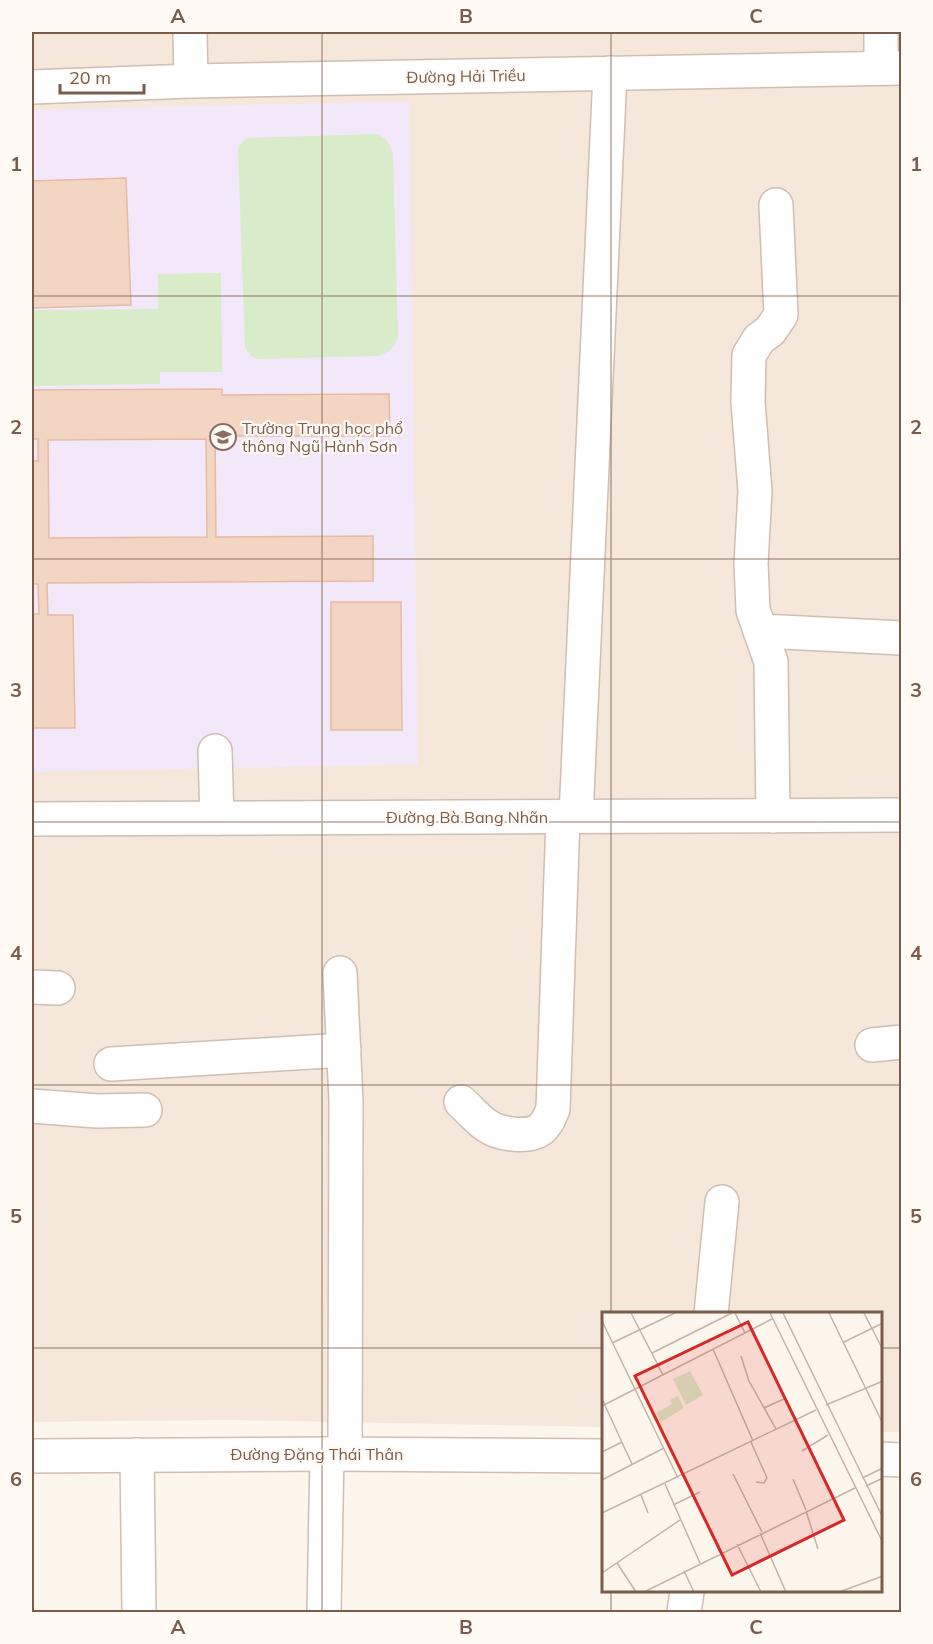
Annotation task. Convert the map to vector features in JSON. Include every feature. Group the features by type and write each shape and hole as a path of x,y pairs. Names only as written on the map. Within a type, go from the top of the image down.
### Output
{"street":[{"path":"190,32 191,81"},
{"path":"880,32 891,68"},
{"name":"Đường Hải Triều","path":"32,87 191,81 891,68"},
{"path":"461,1102 487,1126 503,1132 529,1134 539,1130 548,1122 553,1108 610,73"},
{"path":"773,816 771,662 753,610 752,599 751,564 755,491 748,402 749,355 759,339 770,331 782,315 776,205"},
{"path":"760,631 902,638"},
{"path":"215,751 217,818"},
{"name":"Đường Bà Bang Nhãn","path":"32,819 902,815"},
{"path":"324,1612 336,1454 346,1101 340,973"},
{"path":"111,1064 344,1050"},
{"path":"32,1106 97,1111 145,1110"},
{"path":"711,1312 722,1202"},
{"name":"Đường Đặng Thái Thân","path":"32,1456 336,1454 602,1456"},
{"path":"137,1455 139,1612"},
{"path":"882,1459 902,1460"},
{"path":"684,1612 687,1593"}],"shaded area":[{"path":"32,32 901,32 901,1432 882,1432 882,1312 602,1312 602,1427 227,1420 32,1422"},
{"name":"Trường Trung học phổ thông Ngũ Hành Sơn","path":"409,101 418,764 32,772 32,110"}],"green space":[{"path":"376,134 387,141 393,153 398,337 388,352 377,356 258,359 251,356 245,347 238,149 248,138"},
{"path":"221,273 222,372 160,372 160,384 32,386 32,310 158,309 158,274"}],"building":[{"path":"126,178 131,305 32,308 32,181"},
{"path":"222,389 222,395 389,394 390,436 215,436 216,537 373,536 373,581 47,583 48,615 73,615 75,728 32,728 32,614 39,614 38,584 32,584 32,461 38,461 38,439 32,439 32,390","holes":["206,439 207,537 49,538 48,440"]},
{"path":"331,602 401,602 402,730 331,730"}],"place":[{"name":"Trường Trung học phổ thông Ngũ Hành Sơn","path":"223,437"}]}
